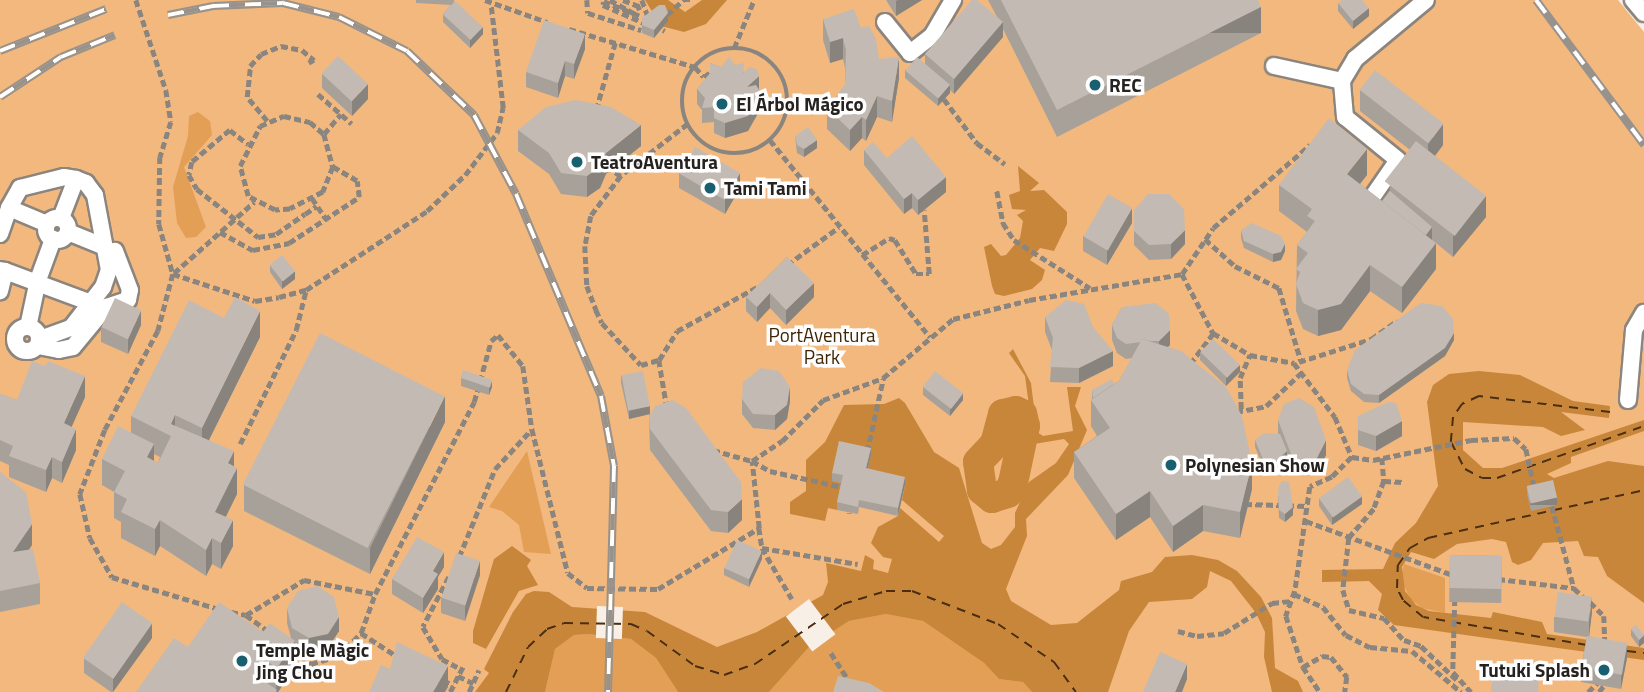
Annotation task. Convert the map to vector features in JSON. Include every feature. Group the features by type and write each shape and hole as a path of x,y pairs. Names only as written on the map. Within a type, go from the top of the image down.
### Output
{"lane":[{"path":"885,22 909,53 932,36 953,0"},
{"path":"1371,199 1398,160 1345,117 1340,106 1342,81 1355,59 1426,0"},
{"path":"1633,0 1644,13"},
{"path":"1274,66 1342,81"},
{"path":"1326,127 1340,106"},
{"path":"0,234 9,208 20,188 64,177 81,181 102,198 131,297 106,307 73,347 59,350 35,337"},
{"path":"35,337 38,280 57,228 81,181"},
{"path":"8,337 35,337 71,328 91,303 109,270 95,195 81,181"},
{"path":"9,208 105,247"},
{"path":"0,292 2,270 38,280 91,303"},
{"path":"1628,400 1634,330 1644,313"}],"path":[{"path":"136,0 166,90 171,122 160,157 159,224 173,274 158,331 104,430 80,494 90,538 113,577 246,615 278,640"},
{"path":"485,0 491,6 553,24"},
{"path":"587,0 588,13 641,30"},
{"path":"612,0 639,11 641,7 623,0"},
{"path":"612,0 640,13 604,2 627,15 647,21 642,0"},
{"path":"630,0 640,4 637,0"},
{"path":"666,14 682,0 692,0"},
{"path":"734,48 754,0"},
{"path":"173,274 255,301 306,290 427,211 491,146 503,108 491,6"},
{"path":"566,27 695,67 704,77 720,67"},
{"path":"595,115 615,43"},
{"path":"267,121 247,97 250,66 261,54 281,46 302,50 314,60 309,63"},
{"path":"734,48 763,56 783,78 788,107 784,122 770,140 752,152 722,152 702,142 688,124 683,95 695,67 719,51 734,48"},
{"path":"318,94 352,124"},
{"path":"944,99 977,143 1005,164"},
{"path":"324,134 341,114"},
{"path":"302,118 324,134 333,167 323,192 282,210 254,202 240,174 248,144 267,121 302,118"},
{"path":"659,360 641,365 602,323 587,286 585,246 591,216 621,176 688,124"},
{"path":"248,144 230,130 192,162 189,175 197,189 258,237 276,234 317,206"},
{"path":"770,140 930,337"},
{"path":"752,461 782,442 823,400 883,378 953,319 1091,289 1182,274 1205,239 1310,145"},
{"path":"601,162 621,176"},
{"path":"220,232 239,245 268,250 289,243 327,219 360,193 355,180 333,167"},
{"path":"997,191 1003,223 1014,240 1091,289"},
{"path":"312,198 327,219"},
{"path":"173,274 254,202"},
{"path":"862,255 889,238 895,240 916,274 929,274 924,210"},
{"path":"775,274 839,227"},
{"path":"1205,239 1235,266 1279,288 1301,361"},
{"path":"1182,274 1213,333 1250,355 1294,363 1371,339 1401,317"},
{"path":"675,417 668,413 659,360 677,331 764,282"},
{"path":"240,444 296,330 306,290"},
{"path":"1187,368 1213,333"},
{"path":"289,648 311,664 338,656 360,633 375,594 474,402 491,341 498,335 523,366 532,429 568,573 587,588 658,589 759,528"},
{"path":"1241,409 1240,378 1250,355"},
{"path":"1294,363 1335,417 1352,457"},
{"path":"1231,416 1241,409 1266,406 1301,373"},
{"path":"866,454 883,378"},
{"path":"450,692 463,667 442,659 423,627 461,554 491,476 532,429"},
{"path":"1320,692 1303,667 1286,616 1295,593 1310,487 1332,477 1352,457 1382,458 1410,450 1471,440 1514,438 1526,449 1536,492"},
{"path":"710,450 752,461 770,471 842,487"},
{"path":"1382,458 1384,481 1374,509 1349,538 1343,590 1349,610 1384,618 1404,640 1421,646 1471,692"},
{"path":"752,461 762,548 792,599"},
{"path":"1384,481 1403,482"},
{"path":"1242,512 1244,495"},
{"path":"1244,504 1307,506"},
{"path":"1552,506 1574,588 1604,616 1602,640 1613,642 1611,648"},
{"path":"1306,521 1415,562 1467,577"},
{"path":"762,548 858,564"},
{"path":"1456,576 1453,672 1457,680"},
{"path":"1488,579 1574,588"},
{"path":"246,615 304,580 375,594"},
{"path":"1295,593 1323,607 1346,635 1386,651 1412,651 1461,692"},
{"path":"1178,631 1197,636 1224,633 1243,617 1272,603 1290,601"},
{"path":"360,633 411,664"},
{"path":"831,653 851,692"},
{"path":"1303,667 1322,656 1331,657 1347,677 1345,692"},
{"path":"468,692 479,670"},
{"path":"432,674 453,685"},
{"path":"458,676 473,683"},
{"path":"1588,692 1605,676 1599,692"},
{"path":"846,679 855,683"}],"green space":[{"name":"PortAventura Park","path":"0,0 1618,0 1644,32 1644,692 0,692"}],"shaded area":[{"path":"645,0 668,0 685,12 702,0 727,0 706,24 684,32 661,26"},
{"path":"198,112 210,121 212,135 184,167 206,227 196,237 186,238 177,223 173,187 188,136 189,116"},
{"path":"1018,166 1039,183 1030,191 1044,190 1067,212 1067,224 1054,251 1040,248 1030,260 1045,270 1042,280 1032,289 1004,296 995,294 984,247 991,244 1001,256 1006,255 1020,238 1023,221 1017,215 1026,210 1012,209 1009,195 1020,191"},
{"path":"1013,349 1031,383 1037,432 1043,436 1073,431 1067,387 1081,387 1075,406 1087,430 1068,475 1026,519 1027,536 1006,589 1011,601 1051,625 1077,623 1119,590 1121,581 1152,572 1165,557 1192,555 1218,560 1237,571 1261,597 1272,618 1275,668 1298,681 1303,692 1272,692 1264,657 1265,632 1256,613 1231,581 1210,571 1207,587 1192,599 1149,602 1129,631 1108,692 1032,692 1023,682 999,679 984,663 923,621 886,614 849,621 809,647 769,692 678,692 656,658 631,639 588,634 574,635 555,649 545,692 475,692 489,673 484,669 513,612 526,594 534,591 549,592 572,607 645,612 717,647 757,632 823,595 828,582 826,563 861,571 865,555 874,560 873,569 888,573 892,559 883,557 871,543 878,527 898,516 900,508 939,542 944,536 902,500 905,485 833,481 843,483 837,510 828,508 825,521 790,514 790,502 806,491 806,460 825,442 844,405 884,404 899,398 905,403 934,452 959,468 982,543 991,549 1001,545 1015,527 1015,513 1029,482 1056,463 1069,444 1064,439 1034,444 1025,376 1009,353"},
{"path":"1479,371 1520,375 1573,401 1610,406 1609,418 1561,412 1585,430 1561,436 1543,427 1463,422 1463,450 1483,468 1502,468 1644,420 1644,431 1571,457 1571,463 1547,474 1554,478 1608,461 1644,466 1644,603 1607,576 1598,557 1584,556 1578,541 1543,543 1531,560 1518,565 1512,562 1506,542 1492,539 1457,544 1434,559 1411,552 1402,567 1405,591 1416,605 1429,611 1491,618 1493,612 1542,622 1547,634 1644,648 1644,660 1394,625 1378,610 1382,594 1369,581 1322,582 1322,570 1383,569 1395,543 1416,523 1438,486 1427,402 1433,385 1449,374"},
{"path":"527,451 551,554 524,552 519,525 502,511 489,507"},
{"path":"512,546 531,560 527,566 538,585 519,591 486,649 473,643 473,631 494,559"},
{"path":"1404,564 1445,578 1445,613 1422,608 1410,599 1401,579"},
{"path":"886,614 923,621 984,663 999,679 1023,682 1032,692 769,692 809,647 849,621"},
{"path":"574,635 631,639 656,658 678,692 545,692 555,649"}],"pier":[{"path":"809,599 835,634 812,652 786,616"},
{"path":"597,606 623,607 622,639 596,638"}],"building":[{"path":"972,0 977,0 1003,22 954,79 925,54"},
{"name":"REC","path":"1001,0 1258,0 1261,7 1057,110"},
{"path":"1342,0 1362,0 1369,8 1353,21 1338,3"},
{"path":"455,1 483,27 471,40 443,14"},
{"path":"659,5 665,5 668,13 654,30 642,25 642,18"},
{"path":"854,9 861,28 869,26 876,39 879,59 899,57 892,101 877,96 866,120 862,117 850,130 827,108 845,85 846,50 843,38 830,42 823,19"},
{"path":"544,20 585,34 574,64 565,61 558,83 526,72"},
{"path":"338,56 368,84 352,102 322,74"},
{"name":"El Árbol Mágico","path":"729,57 735,65 744,63 743,73 750,67 757,69 759,76 747,87 756,85 761,93 748,116 725,123 714,118 714,107 702,108 705,98 697,89 710,73 710,63 721,67"},
{"path":"917,57 950,85 938,98 905,71"},
{"path":"1375,70 1444,124 1428,143 1360,90"},
{"path":"576,100 611,107 641,125 606,153 600,167 587,176 561,173 549,153 518,130 546,107"},
{"path":"1329,118 1367,149 1347,174 1436,243 1402,287 1370,265 1341,304 1318,310 1303,303 1296,284 1300,272 1296,269 1308,253 1297,245 1315,221 1307,216 1312,209 1279,185"},
{"path":"808,127 817,140 804,149 797,145 795,136"},
{"path":"912,136 946,177 918,200 912,193 904,199 864,150 873,142 887,158"},
{"path":"1416,141 1486,196 1455,236 1385,181"},
{"path":"695,147 740,173 725,200 680,174"},
{"path":"1390,191 1432,227 1426,235 1382,201"},
{"path":"1108,194 1132,208 1108,250 1084,236"},
{"path":"1148,194 1169,194 1184,209 1185,230 1171,244 1149,245 1134,231 1134,210"},
{"path":"1252,223 1281,236 1285,244 1281,252 1273,254 1244,241 1241,230"},
{"path":"282,255 295,271 283,281 270,265"},
{"path":"787,257 814,283 786,310 770,293 757,307 746,297"},
{"path":"235,297 260,311 202,428 175,415 171,424 234,451 228,463 237,468 215,512 233,520 221,543 212,538 206,550 160,520 155,529 121,512 127,499 114,492 125,471 102,459 118,426 154,444 147,457 158,463 171,436 131,416 189,300 224,318"},
{"path":"115,298 141,310 128,339 101,327"},
{"path":"1066,300 1084,304 1093,327 1113,351 1079,368 1050,367 1053,338 1045,317"},
{"path":"1156,303 1169,314 1170,330 1159,341 1142,339 1141,342 1126,344 1117,338 1112,325 1122,307"},
{"path":"1421,303 1442,306 1453,319 1454,333 1445,348 1379,395 1364,394 1351,384 1347,370 1355,350"},
{"path":"320,333 445,397 368,548 243,484"},
{"name":"Polynesian Show","path":"1142,339 1181,351 1226,387 1242,416 1252,463 1240,512 1203,505 1173,526 1150,491 1116,514 1074,452 1110,428 1091,400 1119,381"},
{"path":"1213,339 1240,365 1227,378 1200,352"},
{"path":"32,361 45,366 48,361 85,376 64,423 76,429 62,462 52,457 46,470 9,456 13,446 0,440 0,394 17,400"},
{"path":"761,368 779,371 790,387 787,405 775,415 753,414 742,399 743,382"},
{"path":"463,370 492,380 490,388 460,378"},
{"path":"643,371 650,406 628,411 621,375"},
{"path":"935,371 963,393 951,409 923,387"},
{"path":"1112,379 1114,384 1093,398 1092,390"},
{"path":"1299,398 1314,407 1326,440 1316,460 1300,461 1291,454 1278,420 1284,404"},
{"path":"672,400 686,408 741,482 742,499 728,512 711,510 650,429 649,417 655,406"},
{"path":"1388,402 1396,403 1402,421 1376,436 1358,430 1358,416"},
{"path":"1264,433 1280,434 1287,451 1273,464 1265,464 1255,440"},
{"path":"839,441 871,448 866,468 905,477 898,508 859,500 858,507 837,502 843,475 832,473"},
{"path":"0,472 26,492 32,524 13,552 33,549 40,583 0,591"},
{"path":"1348,477 1362,496 1333,518 1319,498"},
{"path":"1553,480 1557,498 1531,504 1527,486"},
{"path":"1282,481 1289,482 1293,507 1285,514 1279,510 1278,488"},
{"path":"417,537 444,552 433,571 438,574 423,598 392,579"},
{"path":"737,540 762,551 749,579 724,568"},
{"path":"456,553 480,561 465,605 441,598"},
{"path":"1450,555 1502,556 1501,589 1449,588"},
{"path":"317,586 334,597 339,617 328,634 309,638 292,628 287,608 298,591"},
{"path":"1558,592 1592,597 1588,621 1555,617"},
{"path":"122,602 152,623 113,679 83,658"},
{"path":"219,602 263,632 270,623 295,641 277,668 265,660 255,675 277,690 276,692 136,692 174,638 188,647"},
{"path":"1636,625 1644,635 1639,640 1631,629"},
{"path":"1587,636 1627,643 1622,675 1581,668"},
{"path":"397,642 448,666 433,692 369,692 381,665 390,669"},
{"path":"1160,652 1187,664 1175,692 1143,692"},
{"path":"1492,667 1539,669 1538,692 1491,692"},
{"path":"838,676 869,683 884,692 833,692"}],"waterway":[{"path":"1016,411 1022,414 1025,426 1013,483 1008,493 992,498 982,490 978,462 995,444 1003,414 1016,411"}],"ferry route":[{"path":"1610,412 1479,396 1462,404 1453,417 1451,442 1465,469 1482,478 1497,478 1644,426"},
{"path":"1587,645 1423,617 1403,600 1397,588 1398,565 1410,548 1428,538 1644,490"},
{"path":"506,692 528,647 547,629 564,623 631,624 647,631 695,666 724,675 755,664 843,604 886,591 912,591 998,624 1054,662 1076,692"},
{"path":"1627,651 1644,653"}],"railway":[{"path":"1536,0 1644,145"},
{"path":"168,15 213,6 283,3 339,17 407,51 474,115 516,194 601,396 614,466 608,692"},
{"path":"0,51 106,9"},
{"path":"0,97 61,57 115,35"}],"place":[{"name":"REC","path":"1095,85"},
{"name":"El Árbol Mágico","path":"722,104"},
{"name":"TeatroAventura","path":"577,162"},
{"name":"Tami Tami","path":"710,188"},
{"name":"Polynesian Show","path":"1171,465"},
{"name":"Temple Màgic Jing Chou","path":"242,661"},
{"name":"Tutuki Splash","path":"1604,670"}]}
